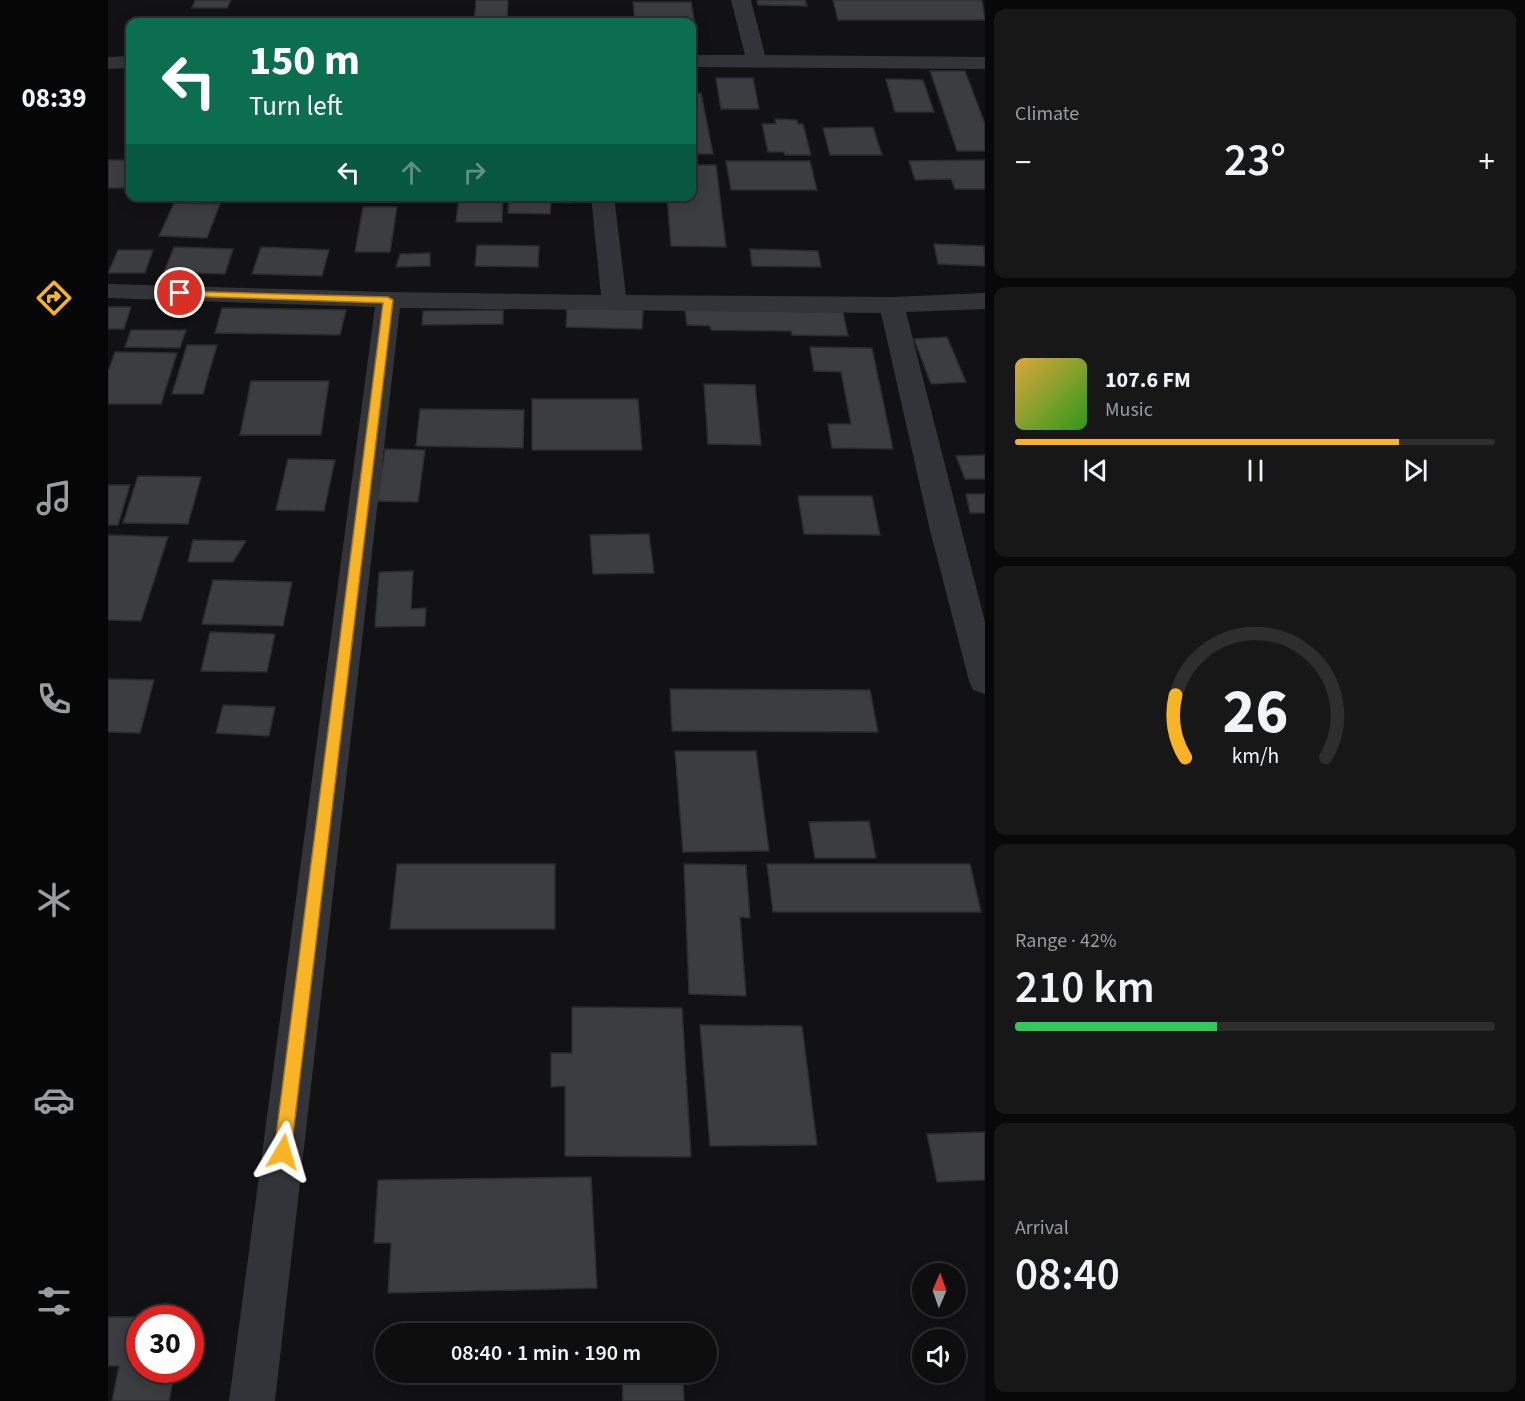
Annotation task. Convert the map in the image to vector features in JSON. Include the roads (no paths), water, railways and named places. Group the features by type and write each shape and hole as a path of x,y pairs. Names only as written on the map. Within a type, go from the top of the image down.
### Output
{"street":[{"path":"741,0 756,60"},
{"path":"696,61 985,63"},
{"path":"108,63 126,62"},
{"path":"603,201 614,301"},
{"path":"108,291 388,300 892,305 985,301"},
{"path":"252,1401 388,300"},
{"path":"892,305 945,530 985,681"}]}
